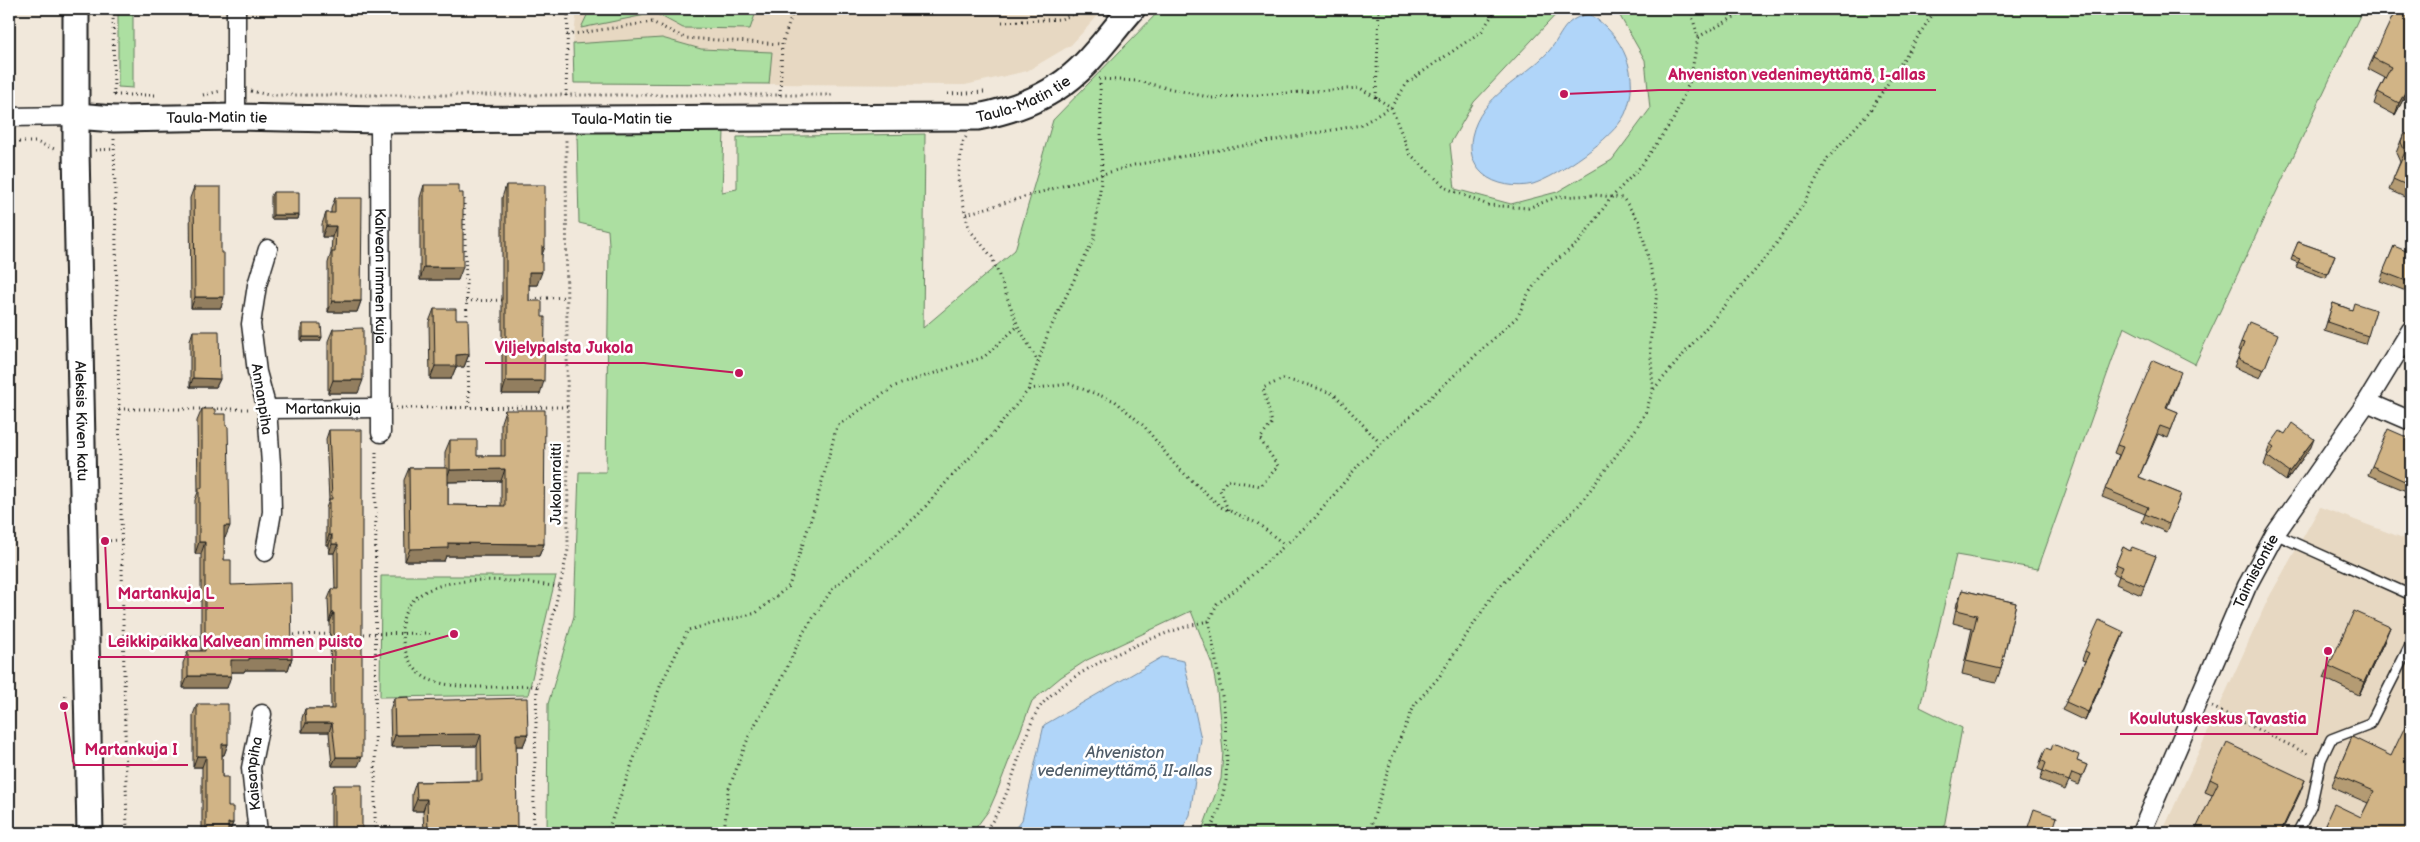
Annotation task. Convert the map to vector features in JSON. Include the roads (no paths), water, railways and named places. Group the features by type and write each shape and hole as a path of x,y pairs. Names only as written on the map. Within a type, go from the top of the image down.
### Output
{"street":[{"name":"Aleksis Kiven katu","path":"76,9 76,116 90,833"},
{"path":"236,9 236,117"},
{"name":"Taula-Matin tie","path":"76,116 114,107 236,117 380,120 978,117 1006,112 1089,75 1131,10"},
{"path":"9,117 76,116"},
{"name":"Kalvean immen kuja","path":"380,120 381,434"},
{"name":"Annanpiha","path":"265,552 272,512 267,409 258,372 251,324 257,285 268,249"},
{"name":"Taimistontie","path":"2141,833 2209,702 2247,586 2275,534 2367,402 2411,330"},
{"path":"2367,402 2411,421"},
{"name":"Martankuja","path":"267,409 381,408"},
{"name":"Kaisanpiha","path":"258,833 251,768 262,714"}],"lane":[{"path":"2275,534 2411,595"},
{"path":"2297,833 2311,807 2321,760 2331,739 2370,724 2411,643"}],"water":[{"path":"1589,14 1601,22 1620,44 1630,71 1630,100 1619,124 1598,145 1570,165 1544,180 1527,185 1513,185 1500,183 1488,178 1476,166 1472,157 1471,147 1472,136 1484,110 1504,89 1549,51 1569,23 1580,16"},
{"name":"Ahveniston vedenimeyttämö, II-allas","path":"1162,657 1184,661 1201,739 1190,815 1180,833 1011,833 1022,820 1044,725"}],"place":[{"name":"Ahveniston vedenimeyttämö, I-allas","path":"1564,94"},
{"name":"Viljelypalsta Jukola","path":"739,373"},
{"name":"Martankuja L","path":"105,541"},
{"name":"Leikkipaikka Kalvean immen puisto","path":"454,634"},
{"name":"Koulutuskeskus Tavastia","path":"2328,651"},
{"name":"Martankuja I","path":"64,706"}]}
